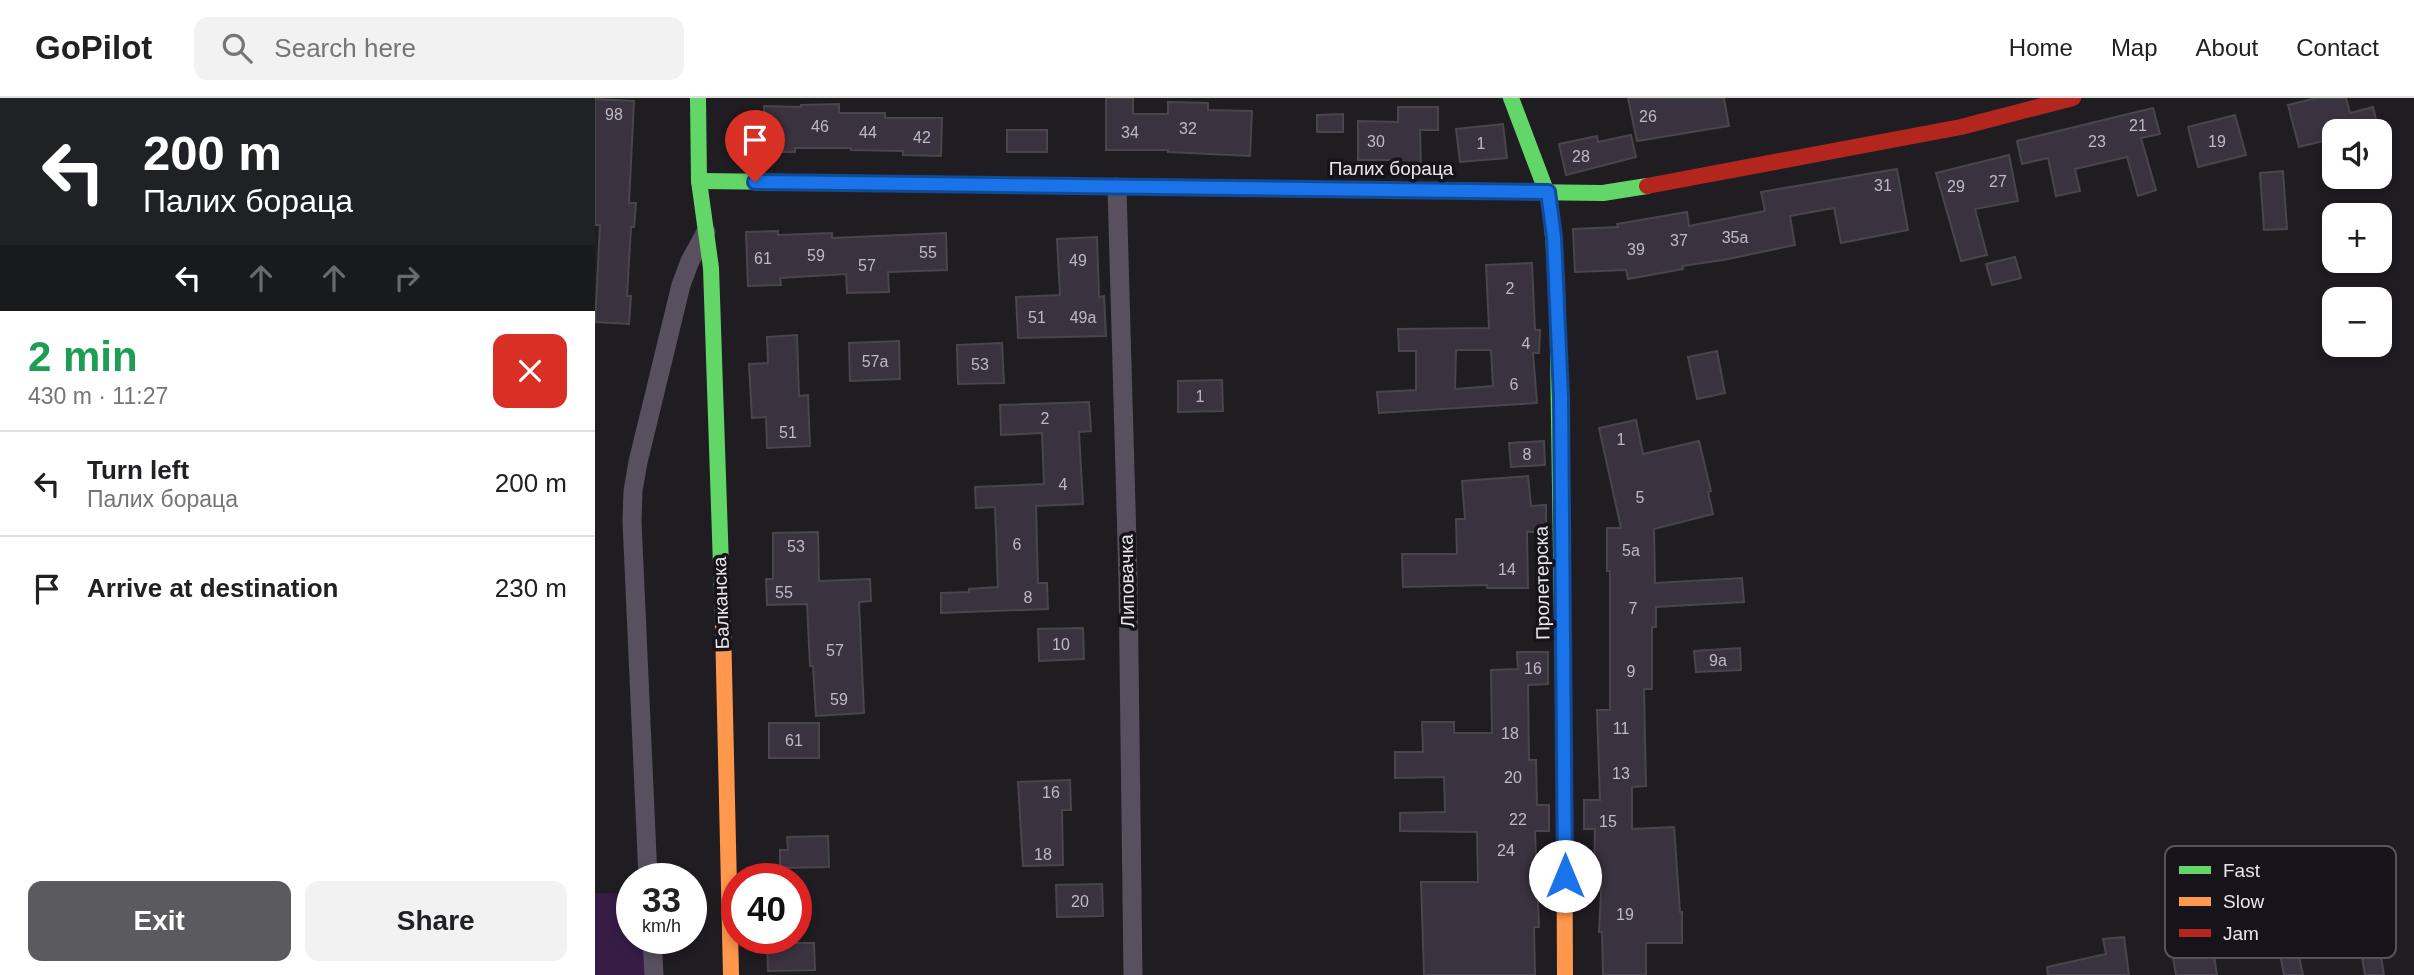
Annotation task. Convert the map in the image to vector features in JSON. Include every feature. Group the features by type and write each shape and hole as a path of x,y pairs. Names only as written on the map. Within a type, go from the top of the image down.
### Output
{"street":[{"name":"Балканска","path":"698,98 699,181 711,268 727,732 731,975"},
{"name":"Пролетерска","path":"1511,98 1548,192 1554,237 1561,397 1565,975"},
{"name":"Палих бораца","path":"699,181 1603,193 1632,190 1961,127 2073,98"},
{"name":"Липовачка","path":"1117,187 1128,579 1133,975"},
{"path":"647,863 636,663 633,491 681,285 706,232"},
{"path":"653,954 654,975"}],"shaded area":[{"path":"595,893 616,894 616,954 647,954 648,975 595,975"}],"building":[{"path":"1106,98 1133,98 1133,114 1168,114 1168,102 1208,103 1208,110 1252,111 1250,156 1168,150 1106,150"},
{"path":"1628,98 1724,98 1729,126 1637,141"},
{"path":"2316,98 2346,98 2350,113 2373,107 2376,119 2322,119 2322,141 2299,147 2288,105"},
{"path":"595,99 634,101 629,203 636,203 634,227 631,227 627,296 631,296 629,324 595,322 600,225 595,225"},
{"path":"839,104 839,113 885,113 885,118 942,118 941,156 903,155 903,151 851,148 795,148 795,152 763,152 764,106"},
{"path":"1398,107 1438,107 1438,130 1420,130 1421,170 1399,170 1399,160 1358,160 1358,121 1398,122"},
{"path":"2153,108 2160,134 2141,138 2156,190 2138,196 2127,157 2075,169 2080,191 2056,196 2048,158 2022,164 2017,141"},
{"path":"1343,114 1343,132 1317,132 1317,115"},
{"path":"2235,115 2246,155 2198,167 2188,127"},
{"path":"1503,124 1507,158 1460,162 1456,129"},
{"path":"1007,130 1047,130 1047,152 1007,152"},
{"path":"1631,135 1636,157 1566,175 1559,144 1597,136 1598,142"},
{"path":"2009,155 2018,201 1975,209 1987,255 1961,261 1936,173"},
{"path":"1897,169 1908,230 1841,243 1834,208 1790,216 1795,245 1628,279 1626,270 1575,272 1573,229 1618,227 1617,224 1687,212 1689,226 1765,211 1761,192"},
{"path":"2283,171 2287,229 2264,230 2260,173"},
{"path":"778,231 778,235 832,233 832,238 946,233 947,270 888,272 889,292 847,293 846,274 780,278 781,285 748,286 746,232"},
{"path":"1097,237 1099,297 1104,296 1106,336 1018,338 1016,297 1060,295 1057,239"},
{"path":"2015,257 2021,278 1992,285 1986,264"},
{"path":"1532,263 1535,330 1540,330 1539,353 1533,353 1537,403 1379,413 1377,392 1416,390 1416,351 1399,351 1398,329 1489,328 1486,265","holes":["1456,350 1491,350 1493,386 1455,389"]},
{"path":"797,335 799,396 808,395 810,446 767,448 766,417 752,418 749,364 768,363 767,337"},
{"path":"899,341 900,379 850,381 849,343"},
{"path":"1002,343 1004,383 958,384 957,345"},
{"path":"1717,351 1725,393 1697,399 1688,357"},
{"path":"1222,380 1223,411 1178,412 1178,381"},
{"path":"1089,402 1091,431 1079,432 1083,504 1036,506 1038,583 1047,583 1048,609 941,613 941,593 998,587 995,507 976,508 975,487 1044,484 1042,433 1001,435 1000,405"},
{"path":"1636,420 1643,454 1699,441 1711,491 1708,492 1713,514 1654,529 1655,583 1742,578 1744,602 1656,607 1656,627 1652,627 1652,689 1644,689 1646,786 1632,787 1632,829 1674,827 1682,912 1682,943 1646,943 1646,975 1603,975 1602,932 1599,932 1602,873 1594,873 1595,829 1584,829 1584,800 1600,800 1597,710 1610,710 1610,571 1607,571 1607,528 1621,528 1599,428"},
{"path":"1544,441 1545,465 1511,467 1509,443"},
{"path":"1528,476 1531,506 1546,505 1546,532 1527,532 1528,588 1487,588 1487,585 1403,587 1402,554 1457,554 1456,519 1465,519 1462,481"},
{"path":"818,532 819,581 870,579 871,601 859,602 864,713 816,716 807,604 767,605 766,579 773,579 773,533"},
{"path":"1083,628 1084,659 1039,661 1038,629"},
{"path":"1740,648 1741,670 1696,672 1694,651"},
{"path":"1517,652 1548,652 1548,684 1528,685 1529,760 1536,760 1537,805 1549,805 1549,831 1535,831 1539,927 1534,927 1535,975 1424,975 1421,882 1478,882 1477,832 1400,831 1400,813 1445,812 1444,777 1395,778 1395,752 1423,752 1422,722 1454,722 1454,733 1492,733 1491,670 1518,669"},
{"path":"769,723 819,723 819,758 769,758"},
{"path":"1070,780 1071,810 1062,810 1063,865 1023,866 1018,782"},
{"path":"828,836 829,867 812,867 812,863 780,863 780,850 788,850 787,837"},
{"path":"1102,884 1103,916 1057,917 1056,885"},
{"path":"2124,937 2129,975 2048,975 2047,967 2106,954 2103,939"},
{"path":"814,943 815,970 768,971 767,954 812,954"},
{"path":"2173,958 2214,958 2217,975 2176,975"},
{"path":"2281,958 2299,958 2303,975 2284,975"},
{"path":"2362,958 2381,958 2384,975 2365,975"}],"traffic: fast":[{"path":"698,98 699,181 711,268 723,626"},
{"path":"1511,98 1550,201 1557,285 1564,756"},
{"path":"699,181 1603,193 1647,186"}],"traffic: slow":[{"path":"723,626 731,975"},
{"path":"1564,756 1565,975"}],"traffic: jam":[{"path":"1647,186 1961,127 2073,98"}],"route":[{"path":"755,182 1548,192 1554,237 1561,397 1565,876"}]}
